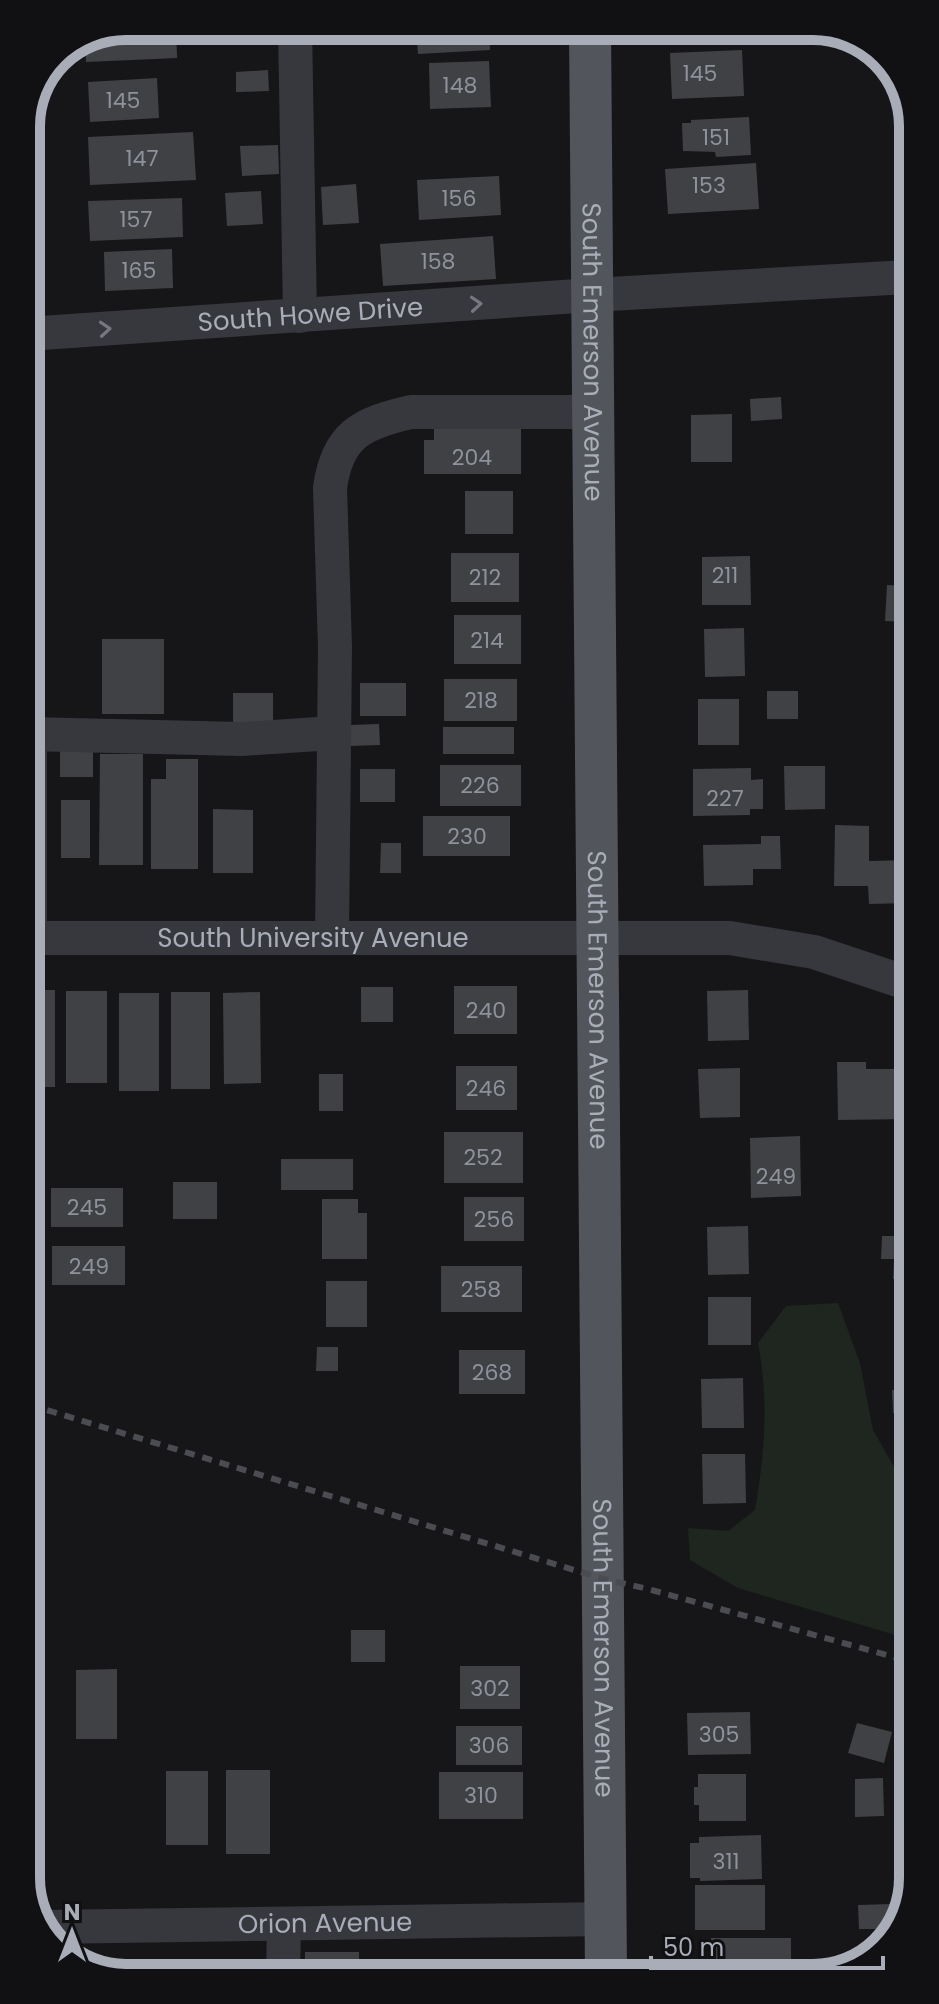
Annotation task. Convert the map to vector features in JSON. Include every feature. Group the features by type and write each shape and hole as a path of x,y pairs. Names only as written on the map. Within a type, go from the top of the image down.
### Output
{"main road":[{"name":"South Emerson Avenue","path":"590,40 606,1964"}],"street":[{"path":"295,40 300,316"},
{"name":"South Howe Drive","path":"40,333 899,278"},
{"path":"332,938 335,647 330,488 333,464 347,441 365,427 383,418 411,412 594,412"},
{"path":"40,734 242,739 333,733"},
{"name":"South University Avenue","path":"40,938 709,937 751,940 814,952 899,980"},
{"name":"Orion Avenue","path":"56,1927 605,1919"},
{"path":"283,1964 284,1924"}],"shaded area":[{"path":"838,1303 860,1363 873,1430 899,1475 899,1636 738,1588 690,1560 688,1528 728,1531 755,1510 764,1426 764,1386 758,1343 786,1306"}],"building":[{"path":"176,40 177,58 86,62 85,51 109,42"},
{"path":"417,40 490,40 490,50 418,54"},
{"path":"742,50 744,96 672,99 670,53"},
{"path":"489,61 491,107 430,109 429,63"},
{"path":"268,70 269,91 236,92 236,72"},
{"path":"157,78 159,118 90,122 88,82"},
{"path":"749,117 751,155 716,157 715,152 683,151 682,123"},
{"path":"193,132 196,180 90,185 88,137"},
{"path":"278,145 279,174 242,176 240,146"},
{"path":"756,163 759,209 668,214 665,169"},
{"path":"499,176 501,215 419,220 417,180"},
{"path":"356,184 359,223 323,225 321,187"},
{"path":"261,191 263,224 227,226 225,193"},
{"path":"182,198 183,237 90,241 88,201"},
{"path":"493,236 496,279 383,286 380,244"},
{"path":"172,249 173,288 105,291 104,252"},
{"path":"781,397 782,419 751,421 750,399"},
{"path":"732,414 732,462 691,462 691,415"},
{"path":"434,427 521,427 521,474 424,474 424,440 434,440"},
{"path":"465,491 513,491 513,534 465,534"},
{"path":"451,553 519,553 519,602 451,602"},
{"path":"750,556 751,605 702,605 702,557"},
{"path":"887,585 899,586 899,622 885,621"},
{"path":"454,615 521,615 521,664 454,664"},
{"path":"744,628 745,676 705,677 704,629"},
{"path":"102,639 164,639 164,714 102,714"},
{"path":"444,679 517,679 517,721 444,721"},
{"path":"360,683 406,683 406,716 360,716"},
{"path":"767,691 798,691 798,719 767,719"},
{"path":"233,693 273,693 273,725 233,725"},
{"path":"698,699 739,699 739,745 698,745"},
{"path":"379,724 380,745 350,746 350,725"},
{"path":"443,727 514,727 514,754 443,754"},
{"path":"60,747 93,747 93,777 60,777"},
{"path":"100,754 143,754 143,865 99,865"},
{"path":"166,759 198,759 198,869 151,869 151,779 166,779"},
{"path":"440,765 521,765 521,806 440,806"},
{"path":"784,766 825,766 825,809 785,810"},
{"path":"751,768 751,780 763,779 763,809 750,809 750,815 693,816 693,769"},
{"path":"360,769 395,769 395,802 360,802"},
{"path":"61,800 90,800 90,858 61,858"},
{"path":"213,809 253,810 253,873 213,873"},
{"path":"423,816 510,816 510,856 423,856"},
{"path":"835,825 869,826 869,861 899,860 899,903 869,904 868,886 834,886"},
{"path":"761,836 780,836 781,869 753,869 753,885 704,886 703,845 761,844"},
{"path":"381,843 401,843 401,873 380,873"},
{"path":"454,986 517,986 517,1034 454,1034"},
{"path":"361,987 393,987 393,1022 361,1022"},
{"path":"40,990 55,990 55,1087 40,1087"},
{"path":"748,990 749,1040 708,1041 707,991"},
{"path":"66,991 107,991 107,1083 66,1083"},
{"path":"171,992 210,992 210,1089 171,1089"},
{"path":"260,992 261,1083 224,1084 223,993"},
{"path":"119,993 159,993 159,1091 119,1091"},
{"path":"837,1062 866,1062 866,1069 899,1069 899,1119 838,1120"},
{"path":"456,1066 517,1066 517,1110 456,1110"},
{"path":"740,1068 740,1117 700,1118 698,1069"},
{"path":"319,1074 343,1074 343,1111 319,1111"},
{"path":"444,1132 523,1132 523,1183 444,1183"},
{"path":"800,1136 801,1196 751,1198 750,1138"},
{"path":"281,1159 353,1159 353,1190 281,1190"},
{"path":"896,1177 899,1177 899,1279 893,1279 894,1259 881,1259 882,1236 895,1236"},
{"path":"173,1182 217,1182 217,1219 173,1219"},
{"path":"51,1188 123,1188 123,1227 51,1227"},
{"path":"464,1197 524,1197 524,1241 464,1241"},
{"path":"322,1199 358,1199 358,1213 367,1213 367,1259 322,1259"},
{"path":"748,1226 749,1274 708,1275 707,1227"},
{"path":"52,1246 125,1246 125,1285 52,1285"},
{"path":"441,1266 522,1266 522,1312 441,1312"},
{"path":"326,1281 367,1281 367,1327 326,1327"},
{"path":"708,1297 751,1297 751,1345 708,1345"},
{"path":"317,1347 338,1347 338,1371 316,1371"},
{"path":"459,1350 525,1350 525,1394 459,1394"},
{"path":"743,1378 744,1428 702,1428 701,1379"},
{"path":"892,1390 899,1390 899,1413 893,1413"},
{"path":"702,1454 745,1454 746,1503 703,1504"},
{"path":"351,1630 385,1630 385,1662 351,1662"},
{"path":"460,1666 520,1666 520,1709 460,1709"},
{"path":"117,1669 117,1739 76,1739 76,1670"},
{"path":"750,1712 751,1754 688,1755 687,1713"},
{"path":"857,1723 892,1732 884,1763 848,1753"},
{"path":"456,1726 522,1726 522,1765 456,1765"},
{"path":"226,1770 270,1770 270,1854 226,1854"},
{"path":"166,1771 208,1771 208,1845 166,1845"},
{"path":"439,1772 523,1772 523,1819 439,1819"},
{"path":"698,1774 746,1774 746,1821 699,1821 699,1805 694,1805"},
{"path":"883,1778 884,1816 855,1817 855,1779"},
{"path":"761,1835 762,1879 700,1881 700,1878 690,1878 690,1843 699,1843 699,1837"},
{"path":"695,1885 765,1885 765,1930 695,1930"},
{"path":"891,1904 891,1913 883,1929 859,1929 858,1905"},
{"path":"711,1938 791,1938 791,1964 711,1964"},
{"path":"305,1952 359,1952 359,1964 305,1964"}],"railway":[{"path":"40,1408 604,1579 899,1658"}]}
